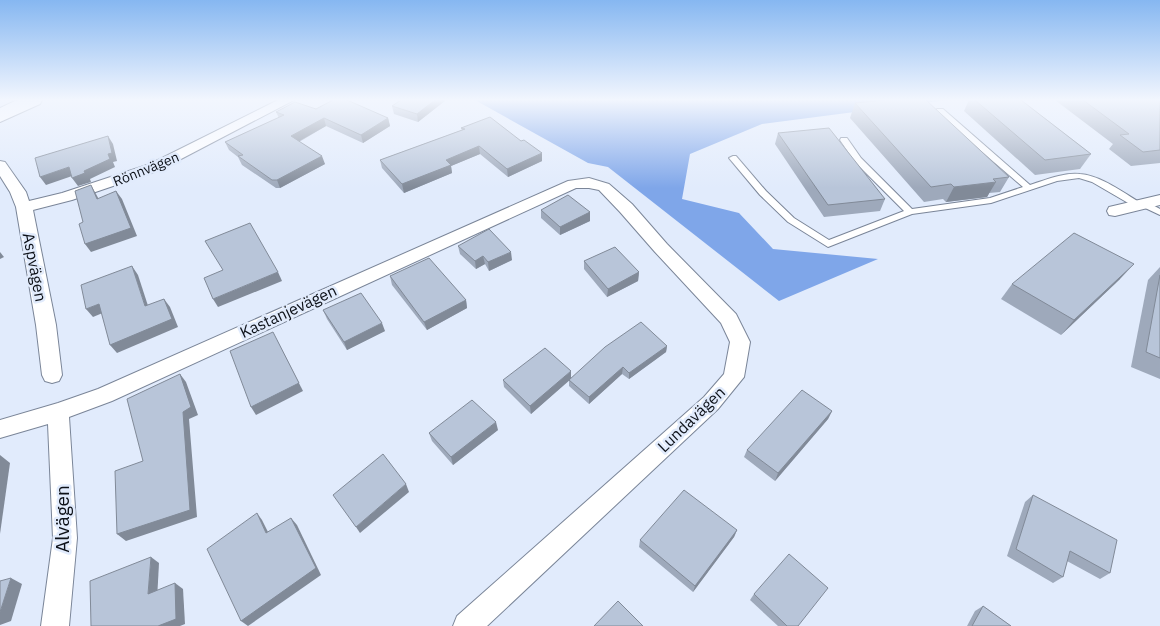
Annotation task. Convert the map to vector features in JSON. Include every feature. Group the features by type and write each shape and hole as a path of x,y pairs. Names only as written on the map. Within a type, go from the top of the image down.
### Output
{"street":[{"name":"Rönnvägen","path":"24,207 66,197 155,167 230,129"},
{"name":"Aspvägen","path":"0,165 18,192 24,207 46,325 52,375"},
{"name":"Lundavägen","path":"467,626 711,403 734,377 740,342 729,319 604,187 589,183 573,184"},
{"name":"Kastanjevägen","path":"0,430 105,395 573,184"},
{"path":"1115,211 1160,200"},
{"name":"Alvägen","path":"55,626 65,538 58,412"}],"lane":[{"path":"960,129 1030,188"},
{"path":"844,140 858,160 910,212"},
{"path":"733,158 791,220 828,244 910,212 991,200 1056,179 1079,176 1095,180 1160,212"}],"shaded area":[{"path":"527,129 749,129 690,154 682,199 739,213 773,249 878,259 779,301 608,167 588,163"}],"building":[{"path":"253,129 303,129 291,136 322,156 277,180 272,180 238,156 243,155 225,142"},
{"path":"348,129 370,129 361,135"},
{"path":"464,129 506,129 542,153 507,169 479,146 446,160 451,165 402,184 380,160"},
{"path":"830,129 885,199 828,205 778,133"},
{"path":"879,129 957,129 1009,177 993,179 996,182 954,187 951,184 931,187"},
{"path":"1009,129 1059,129 1091,154 1045,160"},
{"path":"1123,129 1160,129 1160,150 1143,152 1120,135 1129,134"},
{"path":"108,136 112,153 108,154 110,159 72,178 69,167 40,177 35,158"},
{"path":"91,185 97,199 116,191 131,228 85,244 79,224 83,222 75,191"},
{"path":"568,195 590,212 560,227 541,210"},
{"path":"250,223 278,272 213,299 204,278 223,270 205,241"},
{"path":"489,229 511,252 488,262 483,256 475,261 458,246"},
{"path":"1074,233 1134,264 1074,320 1012,284"},
{"path":"615,247 639,272 608,289 584,261"},
{"path":"429,258 466,300 424,322 390,276"},
{"path":"132,266 145,306 164,299 172,319 110,345 99,304 86,309 81,285"},
{"path":"1160,275 1160,358 1146,352"},
{"path":"361,293 382,323 344,342 323,310"},
{"path":"641,322 667,346 629,373 623,367 589,397 569,380 605,347"},
{"path":"273,332 299,383 251,407 230,351"},
{"path":"545,348 571,371 530,406 503,380"},
{"path":"180,374 191,407 183,412 190,510 117,534 115,471 143,461 127,399"},
{"path":"802,390 832,411 778,473 747,450"},
{"path":"472,400 496,422 451,457 429,433"},
{"path":"383,454 406,484 356,527 333,495"},
{"path":"684,490 737,530 695,586 640,540"},
{"path":"1033,495 1117,540 1110,573 1070,551 1063,577 1016,549"},
{"path":"257,513 266,533 291,518 316,568 241,621 207,549"},
{"path":"789,554 828,588 798,626 787,626 754,594"},
{"path":"151,557 148,594 175,583 176,619 158,626 91,626 90,581"},
{"path":"11,578 0,612 0,581"},
{"path":"618,601 643,626 594,626"},
{"path":"983,606 1011,626 972,626"}]}
